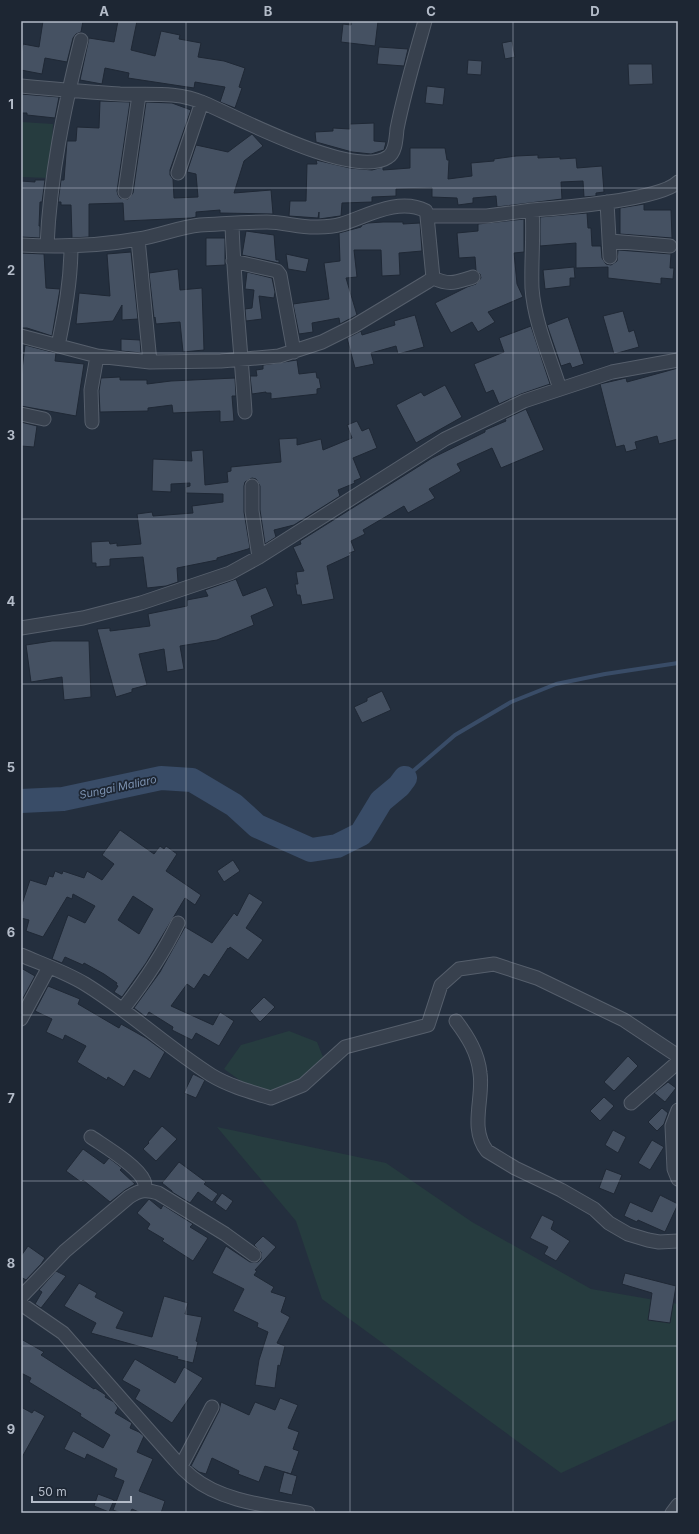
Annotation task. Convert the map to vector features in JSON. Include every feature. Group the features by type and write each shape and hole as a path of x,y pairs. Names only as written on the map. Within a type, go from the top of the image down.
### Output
{"street":[{"path":"21,86 68,91 139,95 174,95 192,98 302,147 334,157 364,163 378,162 389,157 393,150 402,108 425,21"},
{"path":"48,246 51,190 68,91 81,40"},
{"path":"125,192 139,95"},
{"path":"178,173 202,102"},
{"path":"427,216 487,216 607,202 670,189 678,182"},
{"path":"607,202 610,257"},
{"path":"21,245 71,246 138,239 199,226 266,222 318,228 341,224 373,212 389,208 408,206 419,207 426,211 433,278"},
{"path":"532,210 534,234 532,288 538,320 560,389"},
{"path":"232,224 233,261 245,412"},
{"path":"138,239 150,362"},
{"path":"610,241 670,246"},
{"path":"58,346 69,295 71,246"},
{"path":"233,261 277,271 280,275 294,352"},
{"path":"433,278 450,283 473,277"},
{"path":"21,336 97,356 150,362 242,360 279,356 322,342 354,326 433,278"},
{"path":"92,422 91,390 97,356"},
{"path":"21,628 83,618 141,603 230,573 259,557 446,439 524,401 612,372 678,360"},
{"path":"21,414 44,419"},
{"path":"252,486 252,511 259,557"},
{"path":"122,1009 141,985 165,948 178,923"},
{"path":"21,955 84,983 122,1009 212,1076 241,1089 271,1098 303,1085 345,1047 428,1025 441,985 459,969 494,964 537,978 624,1020 678,1056"},
{"path":"21,1019 49,967"},
{"path":"456,1021 467,1035 475,1051 480,1073 481,1091 478,1118 479,1135 487,1151 515,1168 561,1190 587,1205 628,1234 659,1242 678,1241"},
{"path":"631,1103 678,1062"},
{"path":"678,1110 672,1126 674,1169 678,1179"},
{"path":"91,1137 139,1173 145,1182 144,1190"},
{"path":"21,1297 70,1247 129,1197 136,1192 144,1190 158,1194 225,1234 254,1255"},
{"path":"21,1304 63,1333 193,1478 234,1498 308,1513"},
{"path":"181,1466 212,1407"},
{"path":"672,1513 678,1505"}],"green space":[{"path":"21,122 53,124 50,178 21,177"},
{"path":"289,1031 317,1042 323,1057 299,1083 277,1093 248,1086 224,1069 241,1045"},
{"path":"217,1127 386,1163 472,1222 591,1289 678,1304 678,1419 561,1473 322,1299 296,1221"}],"building":[{"path":"43,21 83,21 81,32 76,34 73,38 67,62 45,58 42,74 21,70 21,54 23,44 39,47"},
{"path":"118,21 137,21 131,50 155,56 161,31 180,35 179,39 201,43 198,57 224,61 245,68 239,87 242,88 235,108 220,102 225,87 195,82 194,88 128,78 129,73 105,68 102,84 80,80 89,38 114,42"},
{"path":"351,21 378,21 375,46 341,42 343,24 351,25"},
{"path":"512,41 515,57 505,59 502,43"},
{"path":"379,47 408,49 404,66 377,64"},
{"path":"468,60 482,61 481,75 467,74"},
{"path":"628,64 652,64 653,84 629,85"},
{"path":"427,86 445,88 443,105 425,103"},
{"path":"21,94 59,97 55,118 21,113"},
{"path":"100,101 130,102 117,191 120,198 128,199 133,193 146,102 172,103 191,110 170,170 170,175 173,179 174,198 198,197 196,174 187,172 196,145 228,152 252,134 263,146 244,161 234,193 271,190 273,214 220,213 220,210 196,212 196,217 191,218 124,221 123,203 89,204 89,237 72,238 71,205 61,205 61,202 58,202 61,180 64,180 67,141 76,141 77,127 99,128"},
{"path":"374,123 374,141 386,142 384,150 371,154 352,152 316,142 315,132 333,131 333,128 350,129 350,124"},
{"path":"410,148 445,148 447,160 449,160 448,179 472,176 471,163 494,161 494,159 538,155 538,158 576,158 577,168 602,166 604,192 596,193 596,196 584,197 583,181 561,182 562,199 497,207 496,196 473,198 473,203 458,205 457,198 432,197 432,188 396,189 396,196 372,197 372,202 342,203 341,216 319,219 319,212 318,218 289,216 290,201 306,201 307,164 317,164 316,160 350,168 372,170 383,167 383,170 410,168"},
{"path":"35,180 45,180 42,202 40,202 40,238 21,237 21,181 35,182"},
{"path":"644,204 644,210 671,210 672,238 620,234 620,208"},
{"path":"587,213 588,228 591,228 592,246 601,246 602,258 606,264 611,265 617,261 618,250 671,254 670,268 674,268 673,279 661,278 661,284 608,278 608,267 576,268 576,243 540,246 540,217"},
{"path":"524,219 524,252 514,253 517,284 523,297 488,312 495,322 478,332 472,322 451,333 435,303 476,284 481,278 480,274 476,270 475,257 459,258 457,233 478,231 478,224"},
{"path":"403,222 403,224 420,223 422,251 399,253 400,275 382,276 381,250 354,250 357,277 346,278 357,315 340,324 339,318 312,323 313,332 299,334 293,304 329,299 324,263 340,261 339,233 361,227 362,225 368,223"},
{"path":"246,231 274,235 276,260 279,260 279,263 242,255"},
{"path":"206,238 225,238 225,265 206,266"},
{"path":"131,252 138,319 122,320 122,305 113,321 76,324 79,293 110,296 107,254"},
{"path":"21,253 44,254 46,288 60,289 52,336 27,328 21,328"},
{"path":"286,254 309,259 306,272 288,269"},
{"path":"574,267 575,278 570,278 570,286 545,289 543,270"},
{"path":"178,269 180,290 202,288 204,350 183,352 180,322 156,324 155,317 154,318 149,273"},
{"path":"247,272 272,278 275,292 274,298 259,296 262,319 246,321 245,309 252,308 254,290 245,289"},
{"path":"623,311 629,332 634,330 639,347 614,354 603,316"},
{"path":"415,315 424,347 398,354 396,346 371,353 374,364 355,368 347,338 361,331 362,335 395,325 394,321"},
{"path":"568,317 584,364 572,368 570,363 561,366 547,325"},
{"path":"531,326 550,384 521,394 499,404 493,390 486,393 474,364 504,352 499,338"},
{"path":"121,339 140,340 141,353 121,351"},
{"path":"25,345 56,353 55,361 84,364 76,416 21,406 21,378"},
{"path":"297,360 299,374 316,372 321,388 317,389 317,394 271,399 271,393 266,392 252,394 250,376 257,376 256,370 263,369 263,365"},
{"path":"678,368 678,439 659,444 657,436 635,442 637,449 626,452 624,445 616,447 600,384 626,378 627,382"},
{"path":"120,377 120,380 147,380 147,384 171,381 235,378 236,396 232,396 234,421 220,422 220,411 173,413 172,405 148,408 148,411 100,412 99,391 101,378"},
{"path":"445,385 462,417 416,443 396,405 421,392 424,396"},
{"path":"526,409 544,450 501,468 492,448 457,464 461,471 429,489 435,498 408,513 404,506 363,530 365,534 351,541 355,551 349,553 351,555 327,566 334,599 302,605 300,595 297,595 295,584 298,584 296,572 304,571 293,547 301,544 300,541 432,458 485,432 485,430 506,421 505,419"},
{"path":"357,421 362,431 369,428 377,448 353,458 361,478 354,481 355,483 338,490 340,496 294,525 274,530 276,537 265,544 260,510 260,486 256,479 252,478 245,482 244,486 244,512 250,548 217,558 217,560 177,568 178,582 166,586 147,588 143,557 110,559 110,566 96,567 96,563 92,563 91,542 109,541 110,544 117,543 117,546 141,544 137,514 152,512 153,516 193,513 192,506 223,502 223,494 186,493 186,487 190,486 190,483 171,484 171,492 152,491 153,459 192,461 191,451 203,450 205,485 228,482 227,472 231,471 231,467 281,462 279,439 297,438 297,445 321,439 323,450 352,438 347,425"},
{"path":"21,422 37,426 34,447 21,446"},
{"path":"236,579 243,596 266,587 274,606 251,616 254,625 217,640 180,646 184,669 167,672 164,649 139,654 147,685 132,689 132,692 116,697 97,629 110,628 110,631 150,626 148,614 187,606 187,600 208,596 205,590"},
{"path":"52,641 89,641 91,697 64,700 62,677 31,682 26,645"},
{"path":"382,691 391,710 362,723 354,707 367,701 367,698"},
{"path":"120,830 154,854 160,846 164,849 166,846 177,854 166,871 201,895 195,905 185,898 146,963 122,997 114,992 118,986 116,985 117,983 84,963 83,965 65,957 62,963 52,959 68,915 85,923 95,906 73,894 72,899 67,897 43,937 26,931 29,920 21,918 21,907 30,880 46,885 49,876 53,877 55,871 62,874 63,871 84,878 87,871 102,880 114,864 102,855","holes":["133,896 153,909 139,934 118,920"]},
{"path":"233,860 240,871 224,882 217,871"},
{"path":"249,893 263,902 246,928 263,940 248,960 230,947 229,949 228,948 209,977 204,974 194,989 187,984 171,1006 213,1025 220,1012 234,1021 219,1046 196,1033 192,1040 172,1030 173,1027 149,1012 146,1017 134,1008 160,972 185,927 212,943 234,913 237,916"},
{"path":"21,968 35,976 21,1002"},
{"path":"48,986 80,999 78,1004 119,1028 121,1024 146,1038 165,1052 150,1079 134,1070 124,1087 108,1077 107,1080 77,1062 86,1046 65,1035 63,1040 46,1032 52,1019 35,1011"},
{"path":"264,997 275,1007 260,1022 250,1011"},
{"path":"628,1056 638,1066 614,1091 604,1082"},
{"path":"193,1074 205,1080 196,1098 184,1093"},
{"path":"668,1082 676,1088 665,1102 654,1093"},
{"path":"604,1097 614,1106 600,1121 590,1111"},
{"path":"662,1108 668,1113 664,1124 657,1131 648,1122"},
{"path":"162,1126 177,1139 156,1161 143,1149"},
{"path":"613,1130 626,1137 618,1153 605,1145"},
{"path":"652,1140 664,1147 650,1170 638,1163"},
{"path":"83,1149 104,1164 109,1158 122,1168 120,1170 135,1184 110,1202 83,1180 81,1182 66,1171"},
{"path":"179,1162 206,1182 204,1184 218,1194 212,1202 198,1192 190,1203 172,1192 162,1183"},
{"path":"606,1169 622,1175 614,1194 599,1188"},
{"path":"222,1193 233,1201 226,1211 215,1203"},
{"path":"660,1195 678,1204 665,1232 638,1220 637,1222 624,1216 630,1202 652,1212"},
{"path":"149,1199 161,1209 163,1205 193,1224 190,1227 208,1238 193,1261 162,1241 164,1239 147,1229 150,1224 137,1213"},
{"path":"542,1215 554,1221 551,1229 570,1241 556,1261 544,1254 548,1247 530,1238"},
{"path":"263,1236 276,1247 255,1270 257,1271 254,1275 274,1287 271,1292 286,1297 281,1312 290,1317 277,1343 285,1346 280,1366 278,1365 275,1388 255,1385 259,1360 268,1332 257,1327 258,1323 233,1311 244,1289 212,1273 226,1246 250,1262 258,1262 261,1259 261,1252 254,1245"},
{"path":"28,1246 45,1258 26,1280 21,1277 21,1256"},
{"path":"56,1271 66,1276 41,1308 35,1304 42,1292 39,1290"},
{"path":"625,1273 676,1286 670,1323 648,1320 652,1293 622,1284"},
{"path":"79,1283 97,1293 95,1297 124,1312 116,1328 152,1337 164,1296 188,1303 185,1314 202,1317 196,1341 198,1342 193,1363 177,1359 178,1357 91,1333 96,1323 64,1306"},
{"path":"21,1339 44,1352 41,1355 106,1395 105,1397 114,1402 118,1408 115,1413 132,1423 130,1428 144,1436 137,1452 153,1459 139,1491 165,1501 161,1513 141,1513 132,1509 130,1513 121,1513 113,1510 124,1481 114,1477 117,1469 87,1454 85,1459 64,1449 73,1431 103,1448 110,1435 80,1416 81,1414 29,1382 31,1378 21,1373"},
{"path":"135,1359 175,1383 184,1367 203,1378 172,1423 135,1399 140,1390 122,1380"},
{"path":"280,1398 298,1405 288,1428 299,1432 293,1449 299,1451 291,1474 265,1466 259,1482 238,1474 239,1471 212,1458 206,1474 199,1472 191,1466 219,1411 221,1402 249,1415 255,1402 275,1410"},
{"path":"21,1407 32,1413 34,1410 45,1416 21,1459"},
{"path":"284,1472 297,1476 292,1495 279,1492"},
{"path":"98,1494 114,1500 109,1512 94,1506"}],"waterway":[{"path":"405,778 455,735 511,702 556,684 605,674 678,663"},
{"name":"Sungai Maliaro","path":"21,801 63,799 161,778 192,780 234,805 257,826 311,850 337,846 361,834 381,801 399,786 405,778"}]}
